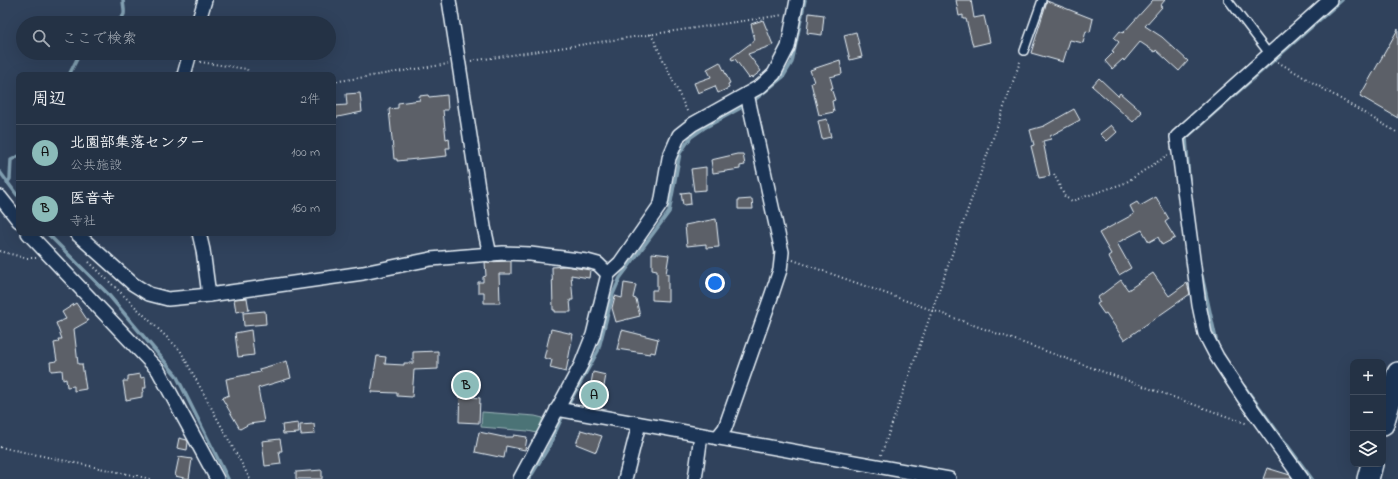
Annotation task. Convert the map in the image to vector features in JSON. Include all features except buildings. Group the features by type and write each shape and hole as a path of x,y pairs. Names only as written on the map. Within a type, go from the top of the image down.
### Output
{"main road":[{"path":"1386,414 1398,373"},
{"path":"1368,479 1371,467"}],"street":[{"path":"200,16 205,0"},
{"path":"449,0 484,227 490,255"},
{"path":"520,479 582,365 593,335 608,274 620,263 656,214 664,193 669,158 672,148 679,135 693,124 761,86 774,74 788,47 793,13 797,0"},
{"path":"1302,479 1217,357 1205,334 1199,305 1178,137 1330,0"},
{"path":"185,72 188,60"},
{"path":"717,438 725,428 780,270 781,256 747,94"},
{"path":"0,197 16,213"},
{"path":"31,236 158,370 217,479"},
{"path":"79,236 133,284 149,294 168,299 209,295 363,273 431,259 490,255 530,254 587,261 598,264 608,274"},
{"path":"200,236 209,295"},
{"path":"557,409 949,479"},
{"path":"625,479 639,424"},
{"path":"695,479 701,435"}],"lane":[{"path":"1024,51 1042,0"},
{"path":"1228,0 1270,54"}],"path":[{"path":"336,82 793,13"},
{"path":"651,34 693,124"},
{"path":"877,465 1024,51"},
{"path":"1270,54 1279,63 1398,133"},
{"path":"205,60 247,68 248,72"},
{"path":"1054,174 1065,197 1072,201 1125,183 1179,148"},
{"path":"0,251 25,258 37,258 48,254"},
{"path":"781,256 932,309 1245,423 1255,425 1263,424"},
{"path":"87,260 180,350 250,479"},
{"path":"0,447 151,479"}],"green space":[{"path":"482,412 535,416 543,418 537,433 481,427"}],"waterway":[{"path":"123,0 123,16"},
{"path":"752,102 783,77 792,62 805,0"},
{"path":"1189,179 1186,138 1342,0"},
{"path":"70,72 76,60"},
{"path":"567,407 598,351 613,294 620,278 669,212 680,153 691,137 704,128 746,105"},
{"path":"7,183 10,179 11,160 16,158"},
{"path":"0,172 16,194"},
{"path":"50,236 107,293 176,375 228,479"},
{"path":"1202,276 1217,344"},
{"path":"1244,386 1312,479"},
{"path":"529,479 548,448 564,413"}],"place":[{"name":"医音寺","path":"466,385"},
{"name":"北園部集落センター","path":"594,395"}]}
